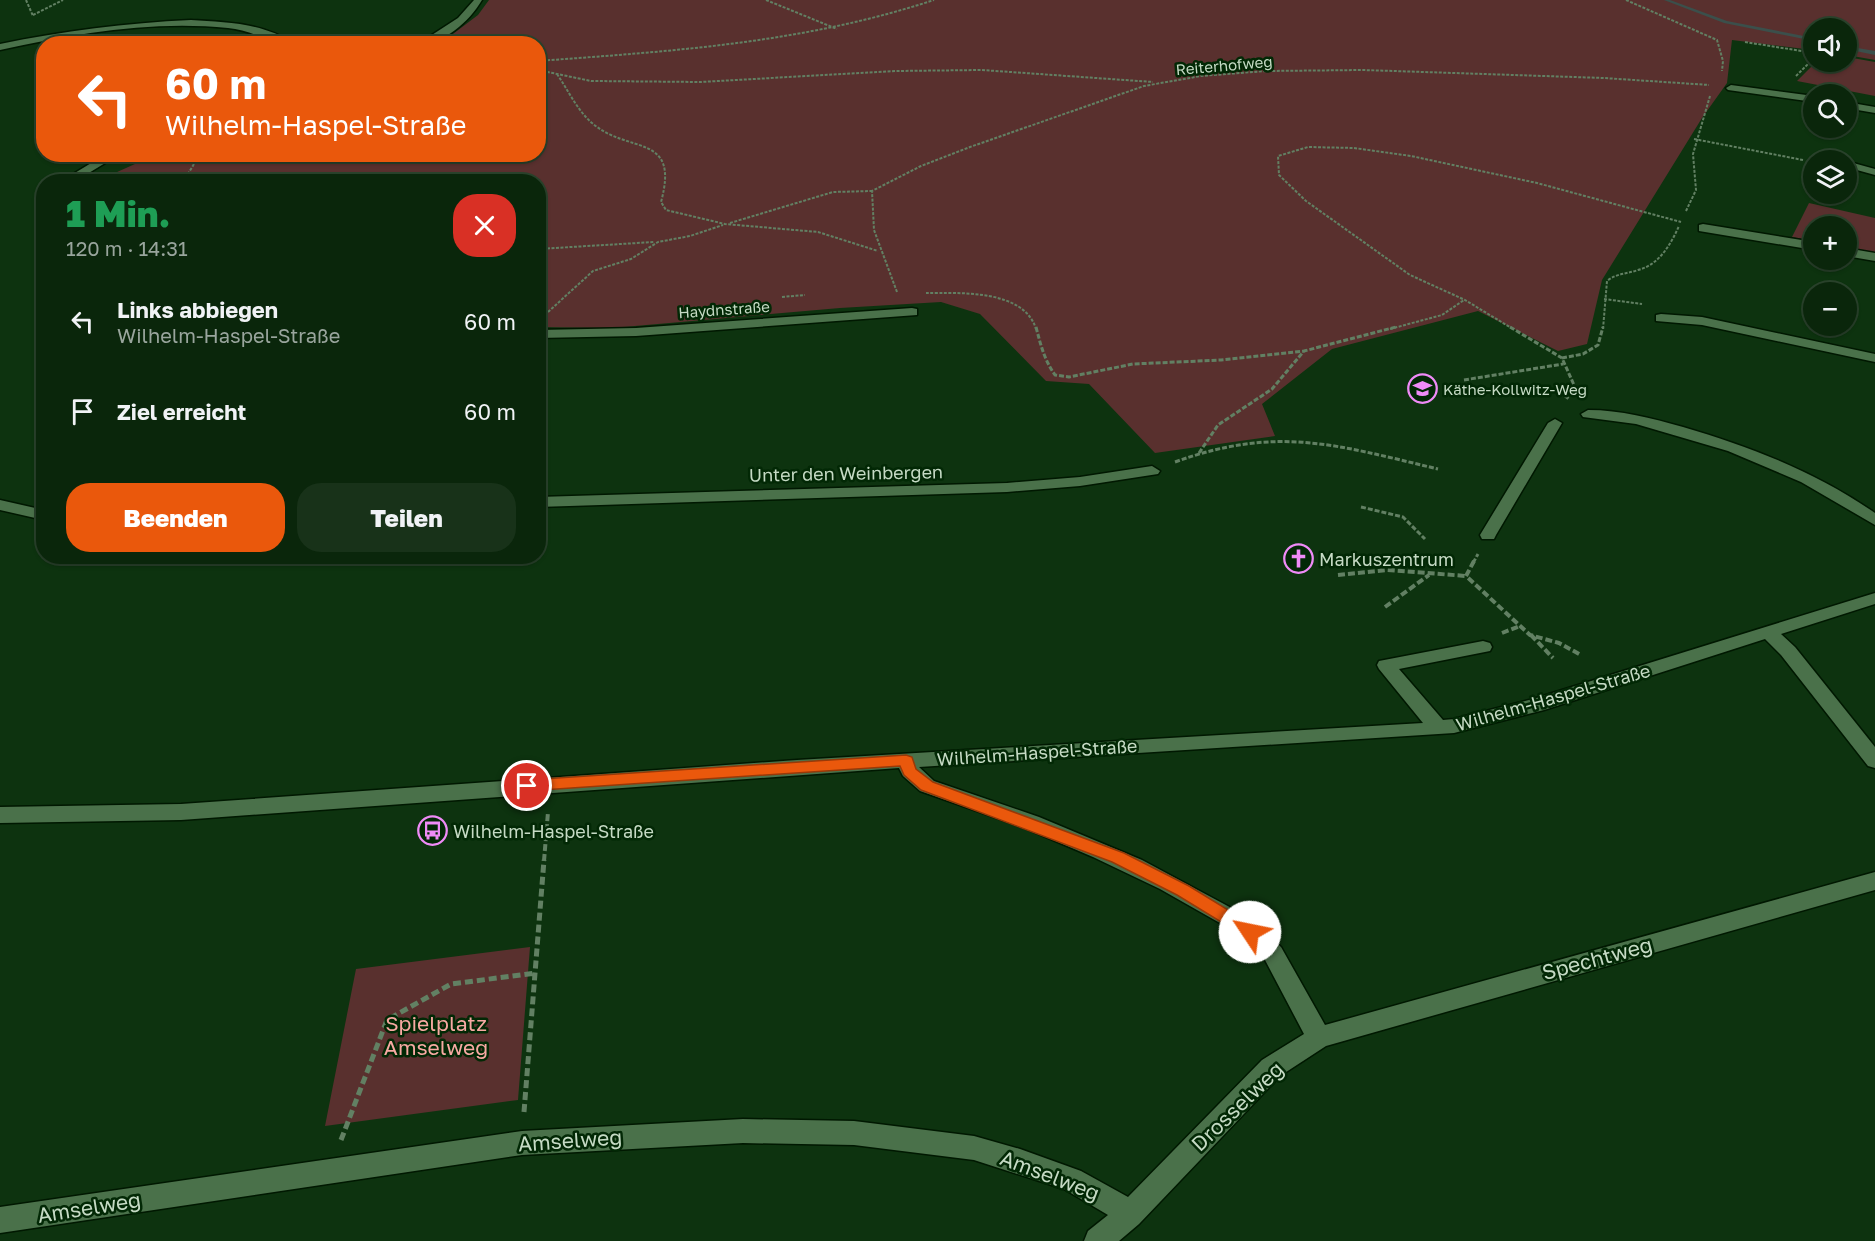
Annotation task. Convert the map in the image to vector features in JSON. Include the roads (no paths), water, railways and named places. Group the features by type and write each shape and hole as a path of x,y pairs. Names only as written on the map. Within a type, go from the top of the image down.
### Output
{"street":[{"path":"436,36 464,16 478,0"},
{"path":"62,36 100,30 199,24 261,31 272,36"},
{"path":"0,46 36,40"},
{"path":"1731,88 1803,98"},
{"path":"1857,107 1875,110"},
{"path":"79,174 101,162"},
{"path":"1857,167 1875,172"},
{"path":"1703,228 1803,244"},
{"path":"1857,254 1875,257"},
{"name":"Haydnstraße","path":"546,334 636,332 912,312"},
{"path":"1661,318 1702,321 1875,358"},
{"path":"1588,414 1610,414 1655,424 1756,455 1808,477 1875,520"},
{"path":"1488,536 1555,423"},
{"name":"Unter den Weinbergen","path":"546,502 638,497 981,490 1068,484 1152,471"},
{"path":"0,505 36,513"},
{"name":"Wilhelm-Haspel-Straße","path":"0,815 181,812 550,784 1437,727 1537,705 1875,598"},
{"path":"1768,633 1788,651 1875,761"},
{"path":"1437,727 1386,665 1483,647"},
{"path":"906,761 909,771 927,786 1118,857 1236,921 1264,942 1287,974 1301,1009 1319,1037"},
{"name":"Spechtweg","path":"1319,1037 1875,881"},
{"name":"Drosselweg","path":"1098,1241 1129,1215 1271,1068 1319,1037"},
{"name":"Amselweg","path":"0,1220 522,1143 743,1131 854,1133 974,1148 1020,1161 1072,1180 1107,1198 1129,1215"}],"waterway":[{"path":"1666,0 1726,22 1803,38"},
{"path":"1857,49 1875,53"}],"place":[{"name":"Käthe-Kollwitz-Weg","path":"1422,389"},
{"name":"Markuszentrum","path":"1298,559"},
{"name":"Wilhelm-Haspel-Straße","path":"432,831"}],"park label":[{"name":"Spielplatz Amselweg","path":"436,1035"}]}
